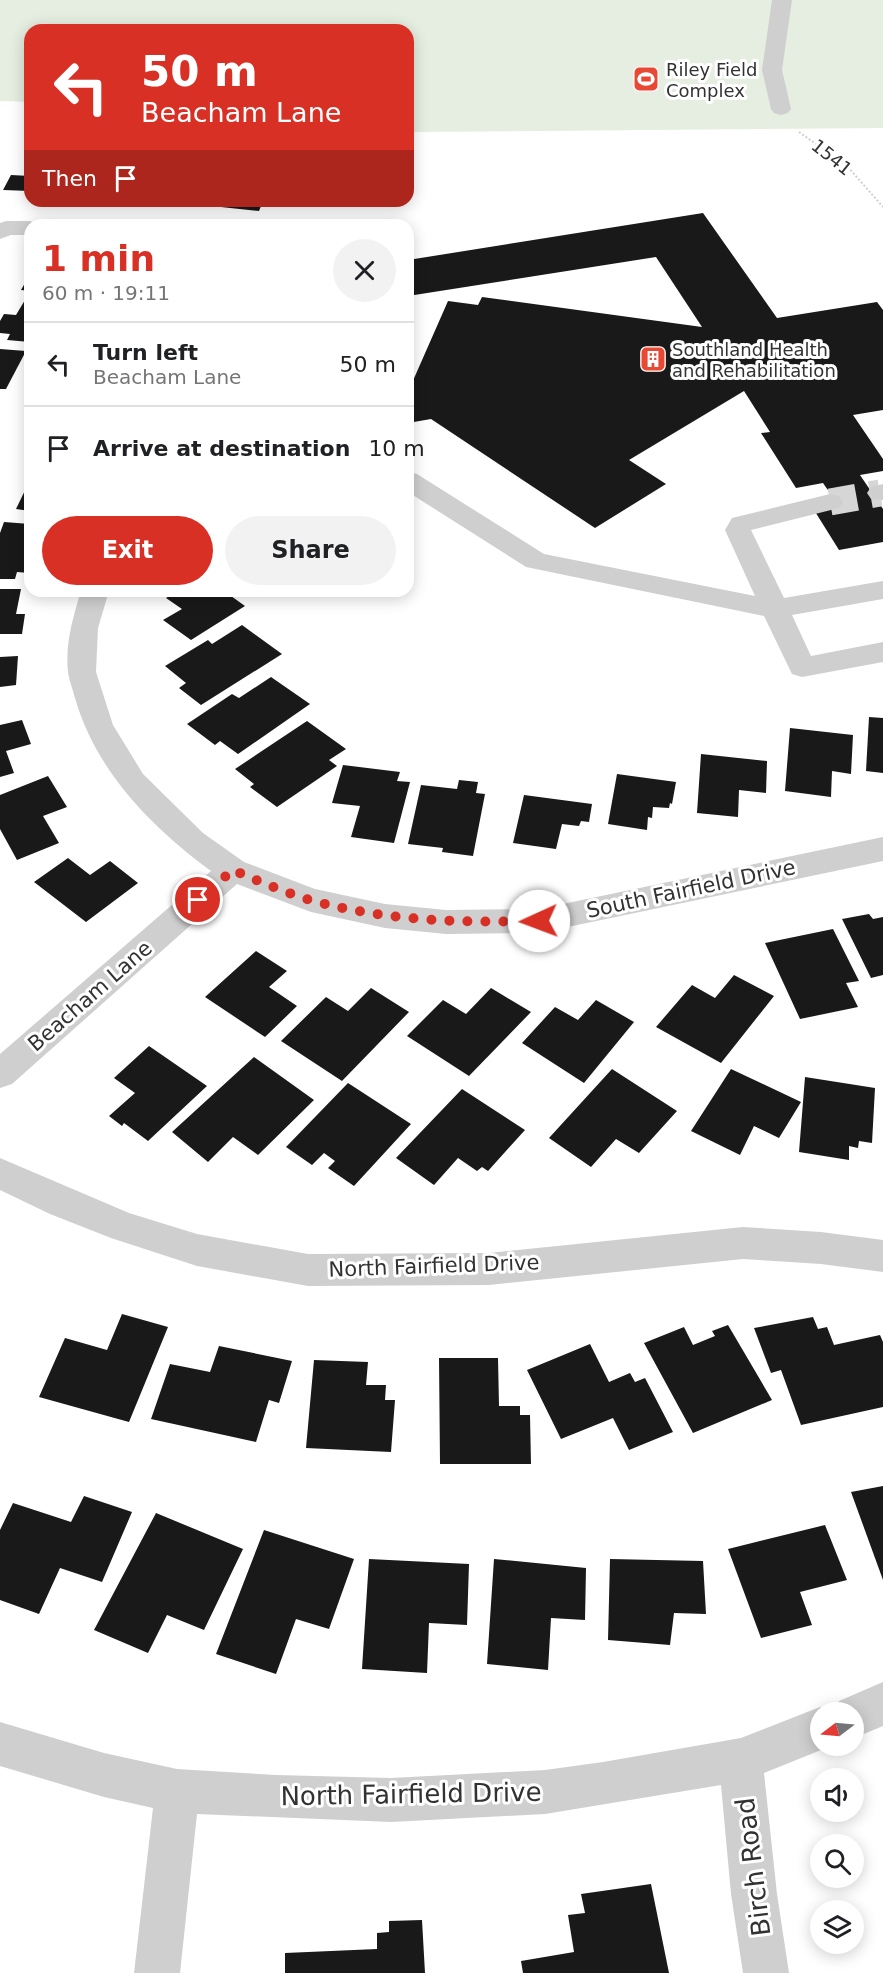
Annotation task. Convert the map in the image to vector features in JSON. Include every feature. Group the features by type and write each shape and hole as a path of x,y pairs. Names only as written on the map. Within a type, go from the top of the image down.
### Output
{"street":[{"path":"781,109 772,70 782,0"},
{"path":"3,230 24,228"},
{"path":"414,484 536,561 775,609 883,590"},
{"path":"830,502 741,524 738,530 802,667 883,652"},
{"name":"South Fairfield Drive","path":"93,597 84,628 82,672 98,726 132,782 192,841 233,870 310,900 385,916 446,922 539,921 883,849"},
{"name":"Beacham Lane","path":"0,1074 233,870"},
{"name":"North Fairfield Drive","path":"0,1173 63,1203 123,1227 197,1250 308,1270 489,1269 743,1243 821,1248 883,1256"},
{"path":"864,1712 883,1704"},
{"name":"North Fairfield Drive","path":"0,1744 104,1775 177,1791 276,1797 391,1800 527,1793 591,1786 741,1760 810,1733"},
{"name":"Birch Road","path":"741,1760 754,1894 766,1973"},
{"path":"157,1973 177,1791"}],"path":[{"name":"1541","path":"781,109 785,122 847,166 883,207"}],"shaded area":[{"name":"Riley Field Complex","path":"0,0 883,0 883,128 414,132 414,24 24,24 24,102 0,101"}],"building":[{"path":"11,175 24,176 24,191 3,190"},
{"path":"221,207 261,207 259,211"},
{"name":"Southland Health and Rehabilitation","path":"703,213 777,318 877,302 883,310 883,410 853,415 883,459 883,471 860,475 883,509 883,542 839,550 814,510 838,505 823,483 796,488 761,433 770,432 744,391 629,460 666,484 595,528 431,419 414,422 414,378 448,301 478,305 482,297 702,327 656,257 414,295 414,259"},
{"path":"24,302 24,341 7,340 10,334 0,333 0,321 4,314 16,315"},
{"path":"0,349 24,351 6,389 0,389"},
{"path":"24,492 24,510 16,509"},
{"path":"4,522 24,524 24,573 17,572 15,579 0,579 0,533"},
{"path":"0,589 21,589 16,614 25,614 22,634 0,634"},
{"path":"232,597 245,606 191,640 163,620 182,609 166,598"},
{"path":"242,625 282,654 201,705 179,688 186,683 165,666 208,640 212,644"},
{"path":"18,656 16,685 0,687 0,657"},
{"path":"271,677 310,704 238,754 220,741 215,745 187,724 232,694 239,698"},
{"path":"869,717 883,718 883,773 866,771"},
{"path":"22,720 31,744 6,751 14,773 0,777 0,725"},
{"path":"307,721 346,749 329,760 337,766 277,807 250,787 254,784 235,769"},
{"path":"790,728 853,735 851,774 832,771 831,797 785,791"},
{"path":"701,754 767,761 766,793 739,790 738,817 697,813"},
{"path":"343,765 400,772 397,781 410,782 394,843 351,837 360,806 332,803"},
{"path":"617,774 676,782 672,804 670,803 669,808 653,807 652,818 648,817 647,830 608,824"},
{"path":"48,776 67,807 43,816 59,843 17,860 0,829 0,795"},
{"path":"459,780 478,782 476,793 485,794 473,856 442,852 443,848 408,844 421,785 457,789"},
{"path":"524,795 592,804 589,822 581,821 579,826 562,824 556,849 513,843"},
{"path":"68,858 90,875 110,861 138,883 86,922 34,882"},
{"path":"869,914 873,919 883,917 883,975 871,978 842,919"},
{"path":"833,929 859,981 846,983 858,1007 800,1019 765,943"},
{"path":"256,951 287,971 269,987 297,1006 265,1037 205,997"},
{"path":"734,975 774,996 721,1063 656,1027 692,985 715,998"},
{"path":"371,988 409,1012 342,1081 281,1041 326,997 348,1011"},
{"path":"491,988 531,1012 469,1076 407,1036 443,1000 466,1014"},
{"path":"596,1000 634,1022 584,1083 522,1043 555,1007 578,1020"},
{"path":"149,1046 207,1086 148,1141 124,1123 122,1126 109,1116 135,1093 114,1078"},
{"path":"254,1057 314,1100 258,1155 233,1137 208,1162 172,1132"},
{"path":"612,1069 677,1111 639,1153 616,1139 591,1167 549,1138"},
{"path":"731,1069 801,1102 779,1138 754,1126 740,1155 691,1131"},
{"path":"805,1077 875,1088 872,1143 859,1141 858,1148 849,1146 849,1160 799,1152"},
{"path":"348,1083 411,1124 354,1186 328,1168 335,1161 324,1153 312,1165 286,1147"},
{"path":"462,1089 525,1130 488,1171 482,1167 477,1171 458,1158 434,1185 396,1158"},
{"path":"122,1314 168,1327 129,1422 39,1397 65,1338 107,1350"},
{"path":"813,1317 818,1329 827,1327 834,1345 880,1335 883,1342 883,1407 801,1425 781,1370 771,1373 754,1328"},
{"path":"728,1325 772,1400 693,1433 644,1343 684,1327 693,1345 715,1336 712,1331"},
{"path":"590,1344 609,1382 630,1373 635,1382 645,1378 673,1432 629,1450 613,1418 561,1439 527,1370"},
{"path":"219,1346 292,1361 279,1403 269,1400 256,1442 151,1419 170,1364 210,1372"},
{"path":"439,1358 498,1358 499,1406 520,1406 520,1415 530,1415 531,1464 440,1464"},
{"path":"314,1360 368,1362 366,1385 386,1385 385,1400 395,1400 391,1452 306,1448"},
{"path":"883,1486 883,1580 851,1492"},
{"path":"84,1496 132,1512 102,1582 60,1568 39,1614 0,1600 0,1530 13,1503 71,1522"},
{"path":"156,1513 243,1549 204,1630 167,1615 148,1653 94,1630"},
{"path":"825,1525 847,1580 800,1592 812,1625 761,1638 728,1549"},
{"path":"264,1530 354,1559 329,1629 296,1619 276,1674 216,1654"},
{"path":"369,1559 469,1564 467,1625 429,1623 427,1673 362,1669"},
{"path":"494,1559 586,1568 585,1620 551,1618 548,1670 487,1664"},
{"path":"610,1559 703,1561 706,1614 674,1613 670,1645 608,1640"},
{"path":"651,1884 669,1973 523,1973 521,1961 574,1952 568,1915 585,1913 581,1894"},
{"path":"422,1920 425,1973 285,1973 285,1953 377,1949 377,1933 389,1932 389,1921"}],"tunnel":[{"path":"830,502 880,493"}],"place":[{"name":"Riley Field Complex","path":"646,79"},
{"name":"Southland Health and Rehabilitation","path":"653,359"}],"route":[{"path":"198,900 233,870 310,900 385,916 446,922 539,921"}]}
